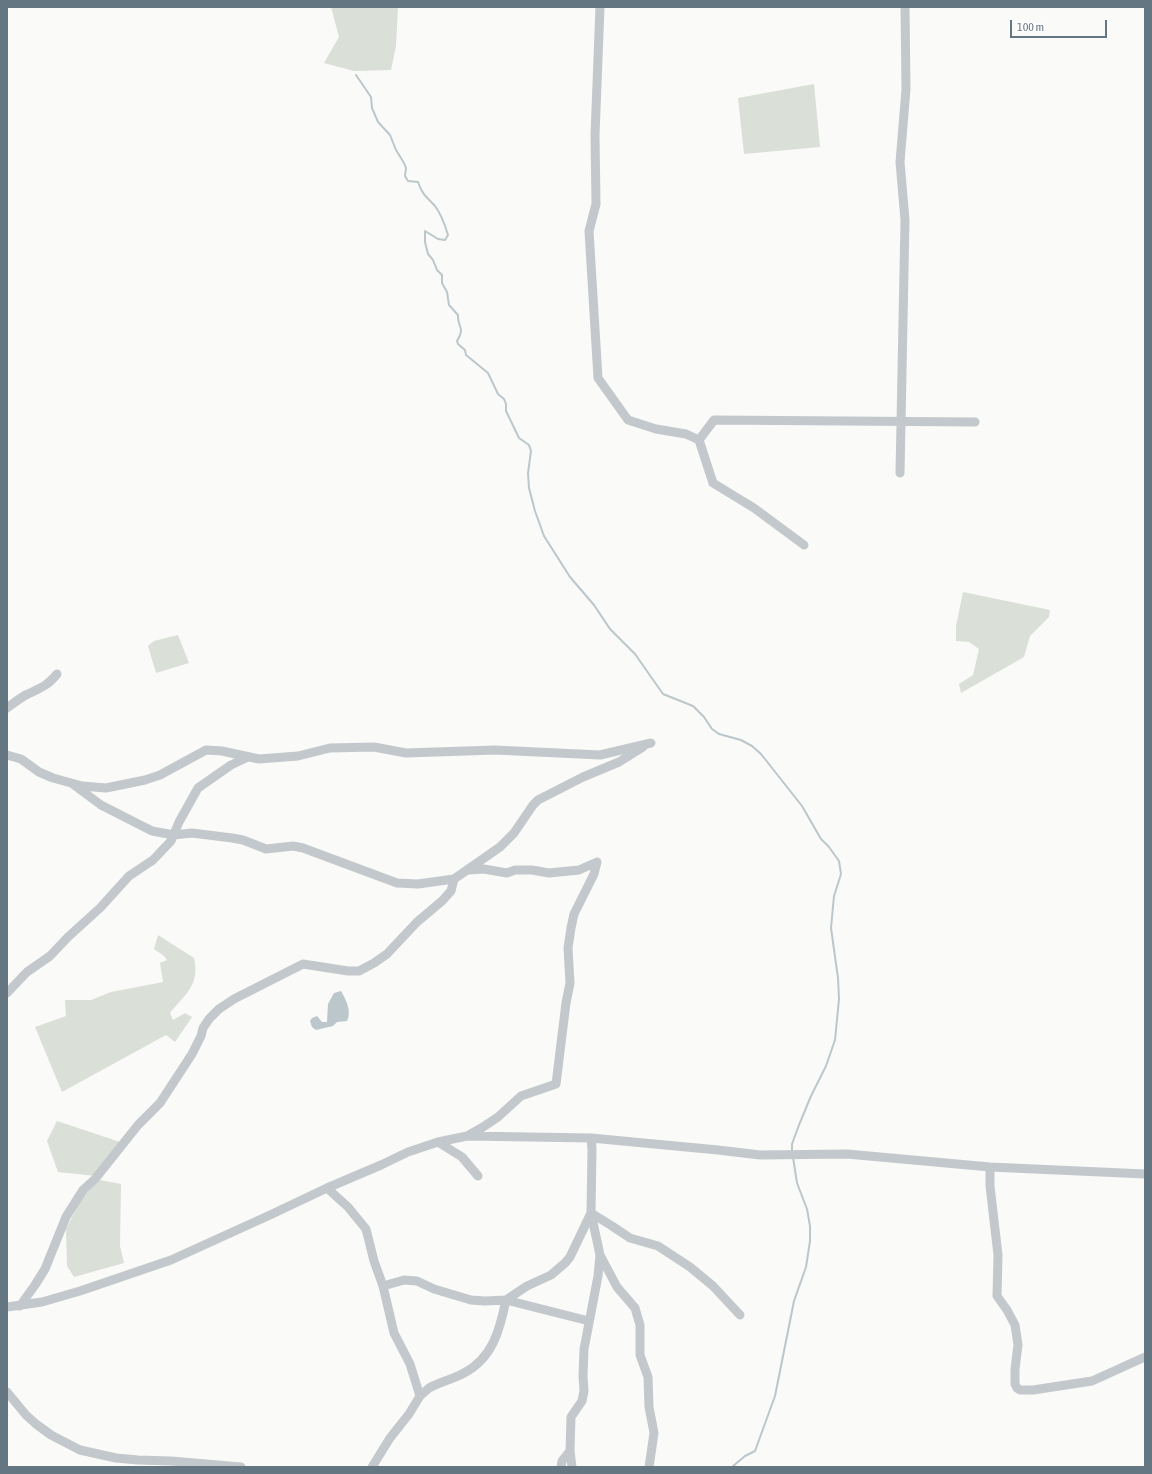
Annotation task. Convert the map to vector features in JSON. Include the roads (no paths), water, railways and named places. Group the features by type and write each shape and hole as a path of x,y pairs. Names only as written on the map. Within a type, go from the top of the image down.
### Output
{"street":[{"path":"600,7 595,135 596,204 589,231 598,378 628,420 656,429 686,434 699,440 712,483 754,508 804,545"},
{"path":"900,473 905,220 900,162 906,89 905,7"},
{"path":"699,440 714,420 976,422"},
{"path":"7,708 27,694 50,683 57,674"},
{"path":"7,755 21,759 39,772 53,778 82,786 106,788 145,780 160,775 206,750 222,750 259,759 287,758 330,748 374,747 406,753 495,750 600,755 652,743 619,762 583,777 538,800 514,833 500,847 469,870 454,879 418,884 397,883 303,848 293,846 266,848 232,838 192,833 174,835 152,830 136,824 101,805 71,783"},
{"path":"7,993 27,972 59,948 68,937 100,908 129,876 153,860 171,841 182,816 198,788 231,765 248,757"},
{"path":"467,1136 498,1117 521,1096 556,1084 566,1003 570,983 568,948 571,928 574,914 594,874 597,862 579,870 549,873 532,870 515,870 507,873 484,869 469,870"},
{"path":"20,1306 44,1269 66,1217 83,1190 95,1179 138,1125 160,1103 191,1056 209,1018 234,999 303,964 348,971 358,971 374,963 387,954 417,922 442,901 451,890 454,879"},
{"path":"7,1307 42,1302 80,1291 171,1260 408,1152 438,1142 467,1136 591,1138 760,1155 848,1154 990,1167 1145,1174"},
{"path":"591,1138 591,1213 600,1255 617,1287 635,1308 641,1333 640,1355 648,1377 649,1407 654,1433 649,1467"},
{"path":"438,1142 462,1158 478,1176"},
{"path":"990,1167 990,1186 998,1255 997,1296 1015,1325 1018,1345 1015,1369 1015,1384 1017,1388 1020,1390 1032,1390 1092,1381 1145,1357"},
{"path":"327,1188 348,1207 366,1229 370,1238 373,1256 383,1286 394,1333 410,1364 420,1396"},
{"path":"372,1467 390,1438 410,1414 420,1396 429,1388 463,1373 476,1364 490,1347 496,1338 506,1300 527,1286 551,1275 565,1263 570,1257 591,1213"},
{"path":"591,1213 630,1238 658,1246 690,1267 713,1286 740,1315"},
{"path":"572,1467 570,1451 571,1417 582,1401 584,1391 583,1364 589,1321 598,1276 600,1255"},
{"path":"383,1286 404,1280 416,1281 434,1289 471,1300 485,1302 506,1300 589,1321"},
{"path":"7,1392 26,1415 36,1424 80,1450 116,1458 241,1467"},
{"path":"560,1467 564,1458 570,1451"}],"waterway":[{"path":"356,75 371,97 372,108 378,122 390,135 396,150 404,163 406,168 405,176 408,181 418,182 423,193 435,206 443,220 448,235 445,240 438,239 425,231 425,242 428,254 433,260 437,270 442,275 442,283 447,292 449,305 458,315 461,330 457,341 458,344 465,350 466,355 488,373 498,394 504,399 506,411 519,438 529,445 531,451 528,473 529,488 544,536 570,577 594,605 610,629 635,654 663,694 693,706 704,717 712,729 719,734 741,740 752,746 761,754 802,806 821,839 839,861 841,874 834,896 831,928 838,978 839,999 835,1040 826,1066 799,1125 792,1144 792,1152"},
{"path":"732,1467 745,1456 755,1451 775,1396 794,1301 806,1267 810,1241 810,1226 807,1209 797,1183 793,1157"}]}
